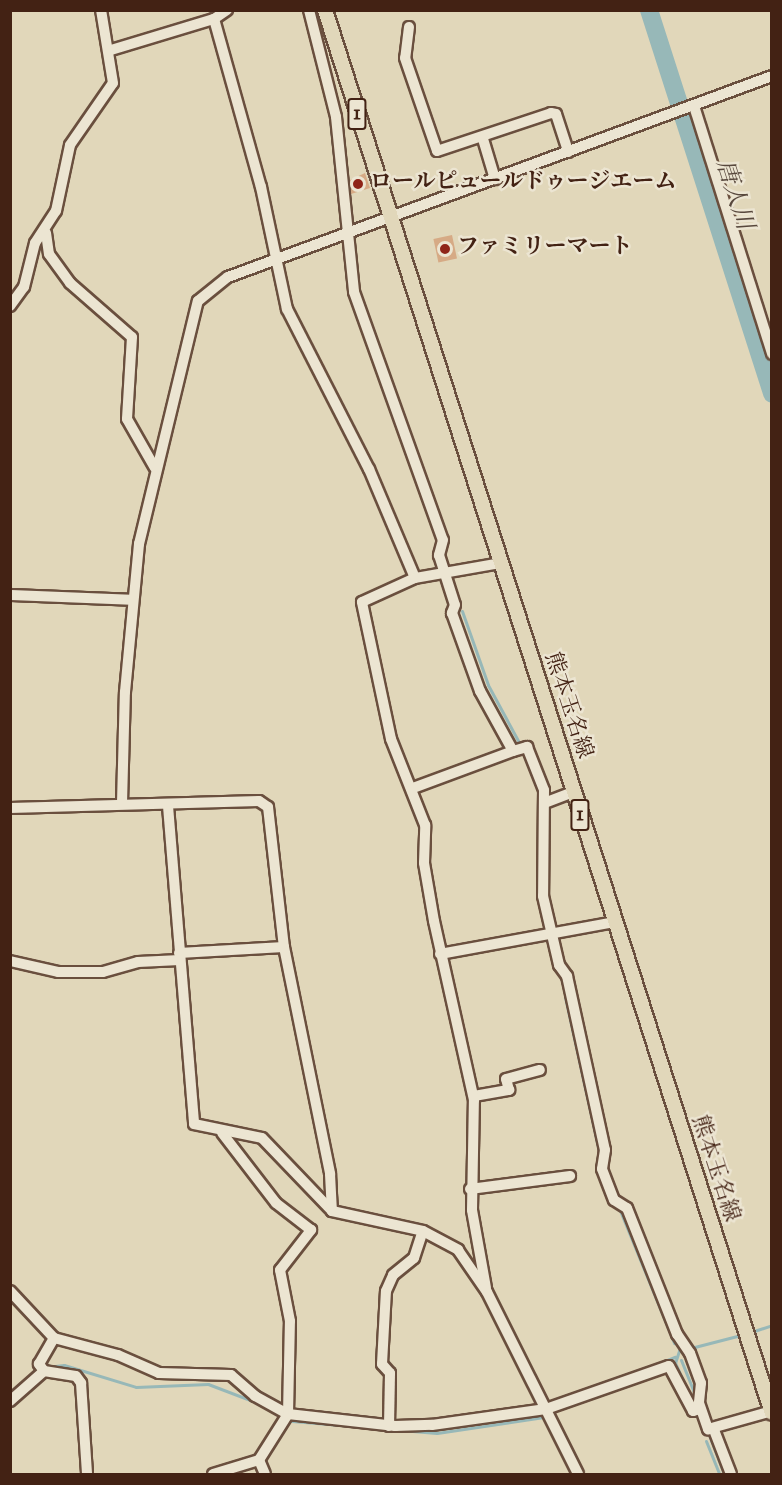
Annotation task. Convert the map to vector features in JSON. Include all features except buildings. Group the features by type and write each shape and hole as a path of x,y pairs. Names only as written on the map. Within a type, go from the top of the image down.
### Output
{"main road":[{"name":"熊本玉名線","path":"325,10 771,1412"}],"street":[{"path":"10,306 24,287 35,243 46,233 56,211 70,146 111,90 111,50 102,10"},
{"path":"111,50 214,19 227,10"},
{"path":"309,10 336,117 342,236 354,292 443,540 439,555 455,605 452,613 480,691 518,750 547,802 542,878 550,931 567,976 605,1150 602,1168 614,1200 627,1208 677,1334 689,1349 701,1383 700,1409 708,1429 714,1430 771,1412"},
{"path":"214,19 261,187 274,262 299,336 369,469 415,578"},
{"path":"409,27 405,58 437,150 483,139 551,113 556,114 568,152"},
{"path":"122,803 132,600 154,468 198,301 228,277 274,262 771,76"},
{"path":"691,107 771,354"},
{"path":"483,139 495,179"},
{"path":"46,233 49,254 80,294 128,329 134,348 127,419 154,468"},
{"path":"487,1292 470,1189 477,1122 474,1096 440,954 424,863 425,825 413,788 391,739 362,602 415,578 501,563"},
{"path":"10,595 132,600"},
{"path":"413,788 518,750"},
{"path":"547,802 573,792"},
{"path":"10,808 122,803 168,806 259,801 267,807 284,947 330,1174 332,1211"},
{"path":"168,806 191,1119 201,1128 262,1138 332,1211 423,1231 458,1250 487,1292 578,1474"},
{"path":"440,954 550,931 614,922"},
{"path":"10,961 58,972 103,972 138,962 179,956 284,947"},
{"path":"474,1096 509,1090 506,1079 540,1070"},
{"path":"213,1474 259,1460 288,1414 291,1321 280,1270 311,1230 276,1203 222,1133"},
{"path":"470,1189 570,1176"},
{"path":"389,1426 390,1373 381,1364 386,1291 393,1275 414,1258 423,1231"},
{"path":"10,1291 54,1338 118,1355 159,1373 231,1375 255,1396 288,1414 389,1426 432,1425 546,1409 669,1366 693,1411 700,1409"},
{"path":"10,1401 42,1369 54,1338"},
{"path":"42,1369 76,1376 81,1383 87,1474"},
{"path":"714,1430 731,1474"},
{"path":"259,1460 265,1474"}],"waterway":[{"name":"唐人川","path":"649,10 772,394"},
{"path":"329,109 342,231"},
{"path":"343,238 346,261"},
{"path":"410,464 438,543"},
{"path":"462,611 488,685 521,746"},
{"path":"565,997 599,1152"},
{"path":"619,1208 674,1343"},
{"path":"754,1331 772,1325"},
{"path":"685,1385 675,1363 679,1351 737,1336"},
{"path":"640,1371 675,1357"},
{"path":"681,1360 695,1395"},
{"path":"47,1367 64,1365 136,1387 208,1384 258,1403"},
{"path":"21,1385 38,1370"},
{"path":"292,1421 437,1433 544,1417"},
{"path":"709,1435 724,1474"},
{"path":"706,1441 719,1474"}],"place":[{"name":"ロールピュールドゥージエーム","path":"358,184"},
{"name":"ファミリーマート","path":"445,249"}]}
